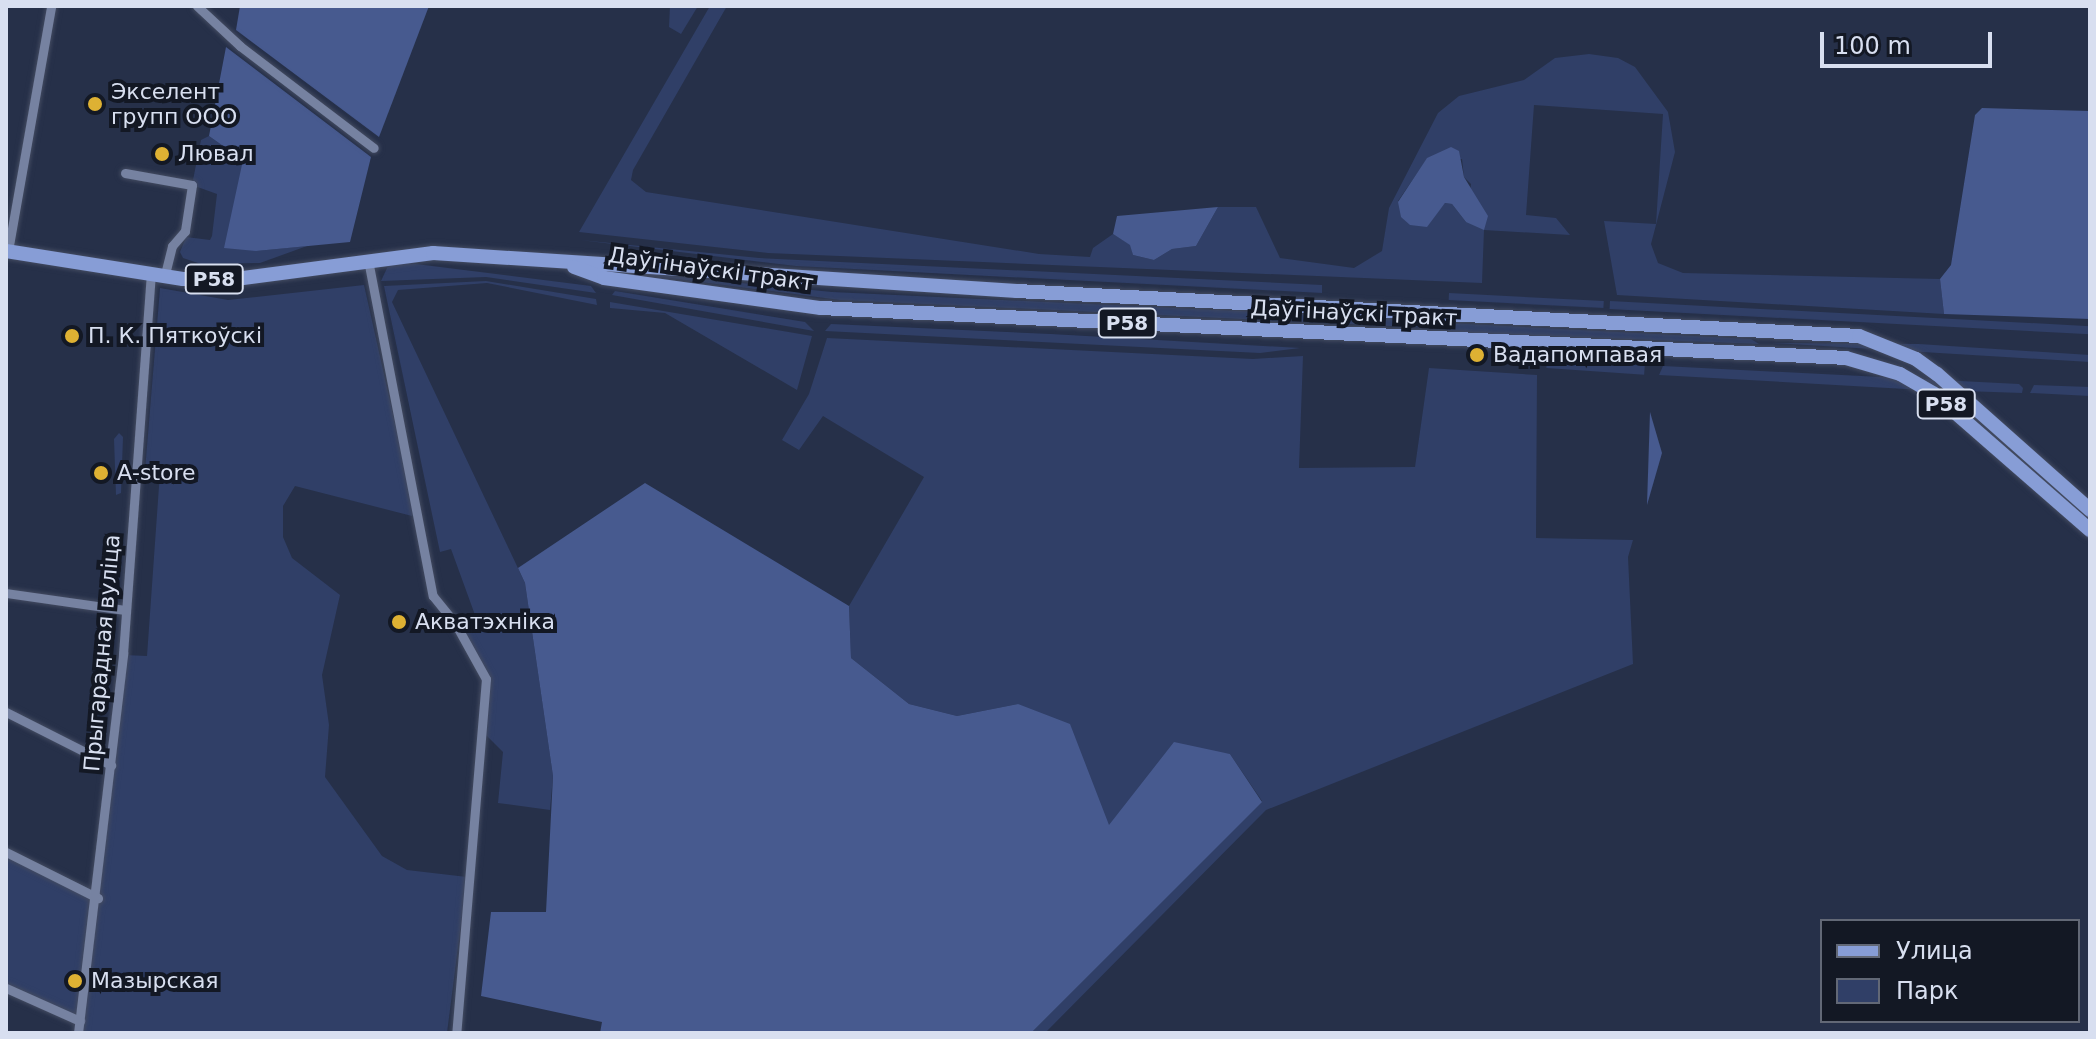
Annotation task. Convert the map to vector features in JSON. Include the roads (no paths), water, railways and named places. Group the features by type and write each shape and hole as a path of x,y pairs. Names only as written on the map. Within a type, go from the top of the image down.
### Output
{"main road":[{"name":"Даўгінаўскі тракт","path":"7,251 158,276 228,280 433,253 563,263 1859,336 1916,359 2090,510"},
{"name":"Даўгінаўскі тракт","path":"563,263 604,278 821,308 1846,358 1900,374 1934,394 2090,530"},
{"path":"1766,329 1766,353"}],"street":[{"path":"7,251 51,6"},
{"path":"197,6 240,46 374,148"},
{"name":"Прыгарадная вуліца","path":"78,1033 98,898 158,276 172,246 185,231 192,185 125,173"},
{"path":"368,260 433,596 455,623 486,679 456,1033"},
{"path":"6,593 126,610"},
{"path":"6,712 111,765"},
{"path":"6,852 98,898"},
{"path":"6,988 80,1021"}],"place":[{"name":"Экселент групп ООО","path":"95,104"},
{"name":"Лювал","path":"162,154"},
{"name":"П. К. Пяткоўскі","path":"72,336"},
{"name":"Вадапомпавая","path":"1477,355"},
{"name":"А-store","path":"101,473"},
{"name":"Акватэхніка","path":"399,622"},
{"name":"Мазырская","path":"75,981"}]}
